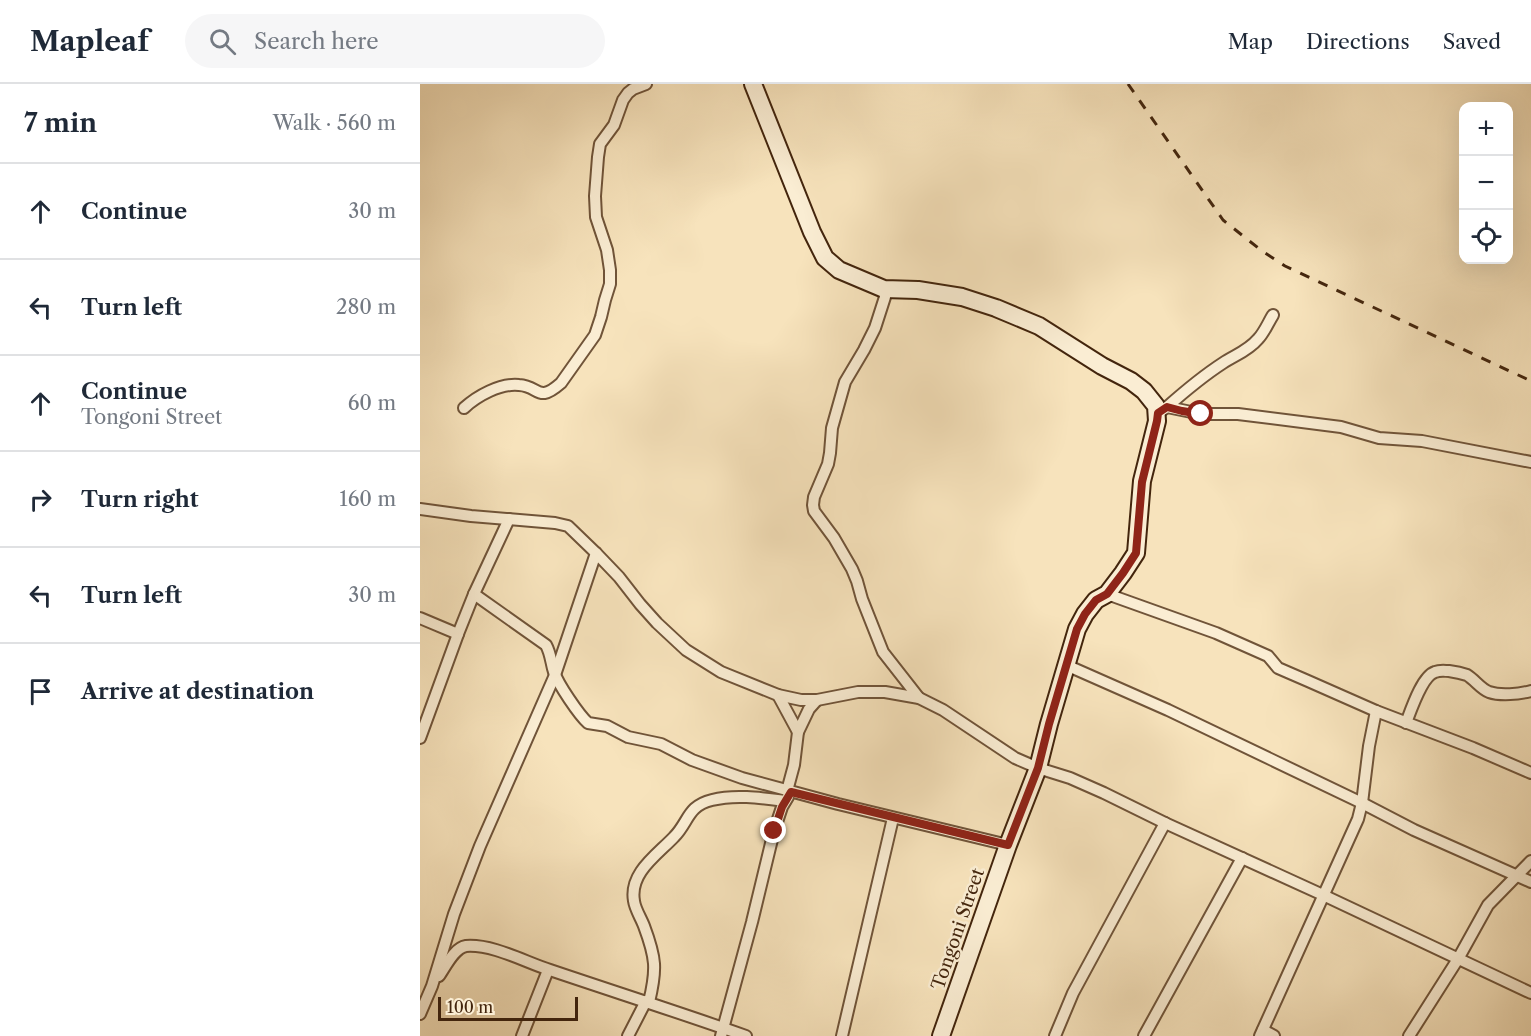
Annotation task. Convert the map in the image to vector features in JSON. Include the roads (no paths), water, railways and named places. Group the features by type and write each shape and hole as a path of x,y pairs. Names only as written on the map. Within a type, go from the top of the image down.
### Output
{"street":[{"path":"464,408 480,397 506,385 524,385 542,393 554,390 561,384 595,335 610,284 607,250 596,217 595,196 600,144 614,125 628,93 633,88 646,84"},
{"path":"753,84 812,232 825,258 839,270 884,289 918,290 962,297 1039,326 1102,366 1131,381 1162,410 1201,414 1238,414 1332,425 1379,438 1422,441 1531,462"},
{"path":"884,289 885,297 875,328 845,382 832,428 828,464 814,497 813,505 814,511 834,538 852,569 883,652 919,698"},
{"path":"1162,410 1215,369 1250,347 1259,339 1273,315"},
{"name":"Tongoni Street","path":"941,1036 1008,845 1038,768 1077,629 1085,614 1096,600 1107,594 1136,553 1142,482 1157,421 1162,410"},
{"path":"420,509 568,526 619,577 657,623 686,650 721,672 778,695 801,700 817,700 858,692 885,692 919,698 944,710 1015,758 1104,793 1531,993"},
{"path":"420,738 474,594 508,519"},
{"path":"420,1014 432,986 454,914 480,846 555,675 596,553"},
{"path":"474,594 542,641 550,652 555,675 588,723 608,726 628,737 661,744 692,760 788,795 1008,845"},
{"path":"1107,594 1216,633 1268,656 1278,668 1376,711 1531,773"},
{"path":"420,618 458,634"},
{"path":"1066,665 1168,710 1414,830 1531,882"},
{"path":"1406,723 1417,694 1433,672 1462,673 1486,691 1491,692 1531,691"},
{"path":"778,695 798,732"},
{"path":"722,1032 774,831 788,795 798,732 809,709 817,700"},
{"path":"1274,1036 1261,1033 1358,819 1376,711"},
{"path":"628,1036 647,1001 653,984 655,966 652,948 634,902 634,889 638,876 661,849 676,836 696,807 711,800 733,797 768,799 788,795"},
{"path":"842,1036 893,818"},
{"path":"1055,1036 1073,993 1165,823"},
{"path":"1144,1036 1242,858"},
{"path":"1409,1036 1458,959 1488,905 1531,861"},
{"path":"432,986 458,949 464,946 482,947 647,1001 722,1032 746,1036"},
{"path":"522,1036 548,970"}],"railway":[{"path":"1128,84 1223,220 1262,251 1285,266 1531,381"}]}
